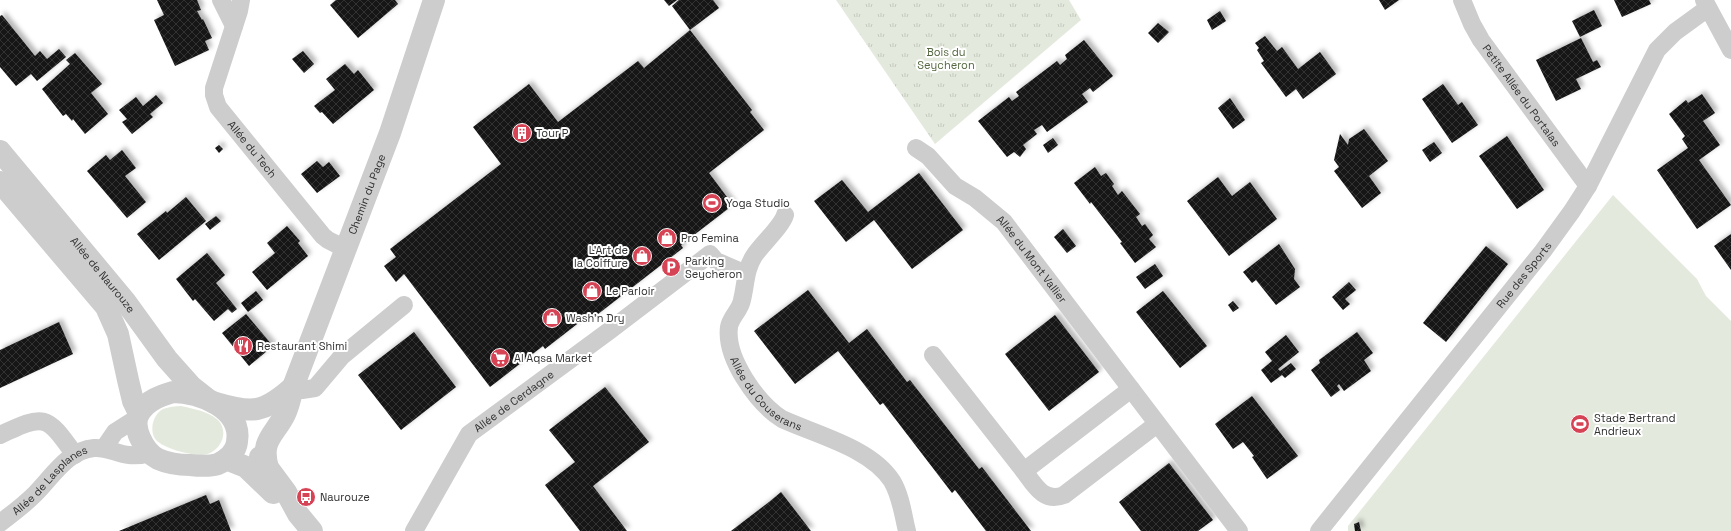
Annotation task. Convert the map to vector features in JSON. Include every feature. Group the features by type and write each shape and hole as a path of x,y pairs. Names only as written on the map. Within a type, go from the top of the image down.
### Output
{"street":[{"path":"221,0 234,26"},
{"name":"Allée du Tech","path":"241,0 214,88 214,95 218,107 325,238 346,249"},
{"name":"Chemin du Page","path":"268,468 266,460 266,446 278,424 285,415 291,399 293,387 390,133 434,0"},
{"name":"Petite Allée du Portalas","path":"1462,0 1472,24 1481,40 1588,186"},
{"path":"1706,4 1731,50"},
{"name":"Rue des Sports","path":"1319,531 1543,251 1588,186 1657,50 1663,42 1706,4"},
{"name":"Allée du Mont Vallier","path":"916,148 928,156 955,186 981,203 1004,222 1239,531"},
{"name":"Allée de Naurouze","path":"0,151 124,301 167,359 192,387 210,400"},
{"path":"0,182 106,307 118,334 133,401 138,415 139,437 150,453 165,461 194,466 214,465 237,447"},
{"name":"Allée du Couserans","path":"784,215 782,222 754,256 746,274 740,308 731,319 729,326 729,340 734,358 750,386 768,409 782,419 862,454 879,466 892,482 896,491 907,531"},
{"name":"Allée de Cerdagne","path":"414,531 469,434 609,331 710,254 716,261 746,274"},
{"path":"293,387 302,390 315,388 342,356 404,305"},
{"path":"933,355 1040,492 1049,498 1064,495 1157,424"},
{"name":"Chemin du Page","path":"210,400 234,408 256,410 267,407 293,387"},
{"path":"1024,471 1130,389"},
{"path":"138,415 153,399 174,392 184,392 210,400 228,414 237,447 236,462 246,467 278,498 298,514"},
{"name":"Allée de Lasplanes","path":"104,448 115,432 138,415"},
{"path":"0,435 31,421 45,422 59,432 74,454"},
{"name":"Chemin du Page","path":"237,447 278,424"},
{"path":"237,447 268,468 286,492 298,514 312,531"},
{"name":"Allée de Lasplanes","path":"0,523 20,508 59,467 74,454 92,448 104,448 128,455 138,456 150,453"}],"green space":[{"name":"Bois du Seycheron","path":"836,0 1069,0 1081,20 935,144"},
{"name":"Stade Bertrand Andrieux","path":"1613,195 1697,279 1706,296 1731,321 1731,531 1348,531 1348,526"},
{"path":"181,406 205,412 218,420 222,426 223,437 221,443 213,452 201,455 184,453 161,444 154,437 152,428 154,419 160,411 163,409"}],"building":[{"path":"157,0 197,0 201,10 197,11 202,20 203,19 212,38 205,41 209,50 175,66 154,20 164,15"},
{"path":"336,0 395,0 398,4 358,38 330,5"},
{"path":"664,0 677,0 669,6"},
{"path":"679,0 713,0 719,8 690,30 672,6"},
{"path":"1379,0 1399,0 1385,10"},
{"path":"1614,0 1649,0 1651,4 1622,17"},
{"path":"1594,10 1602,26 1580,37 1572,21"},
{"path":"1220,11 1226,21 1212,30 1207,20"},
{"path":"2,15 35,56 40,51 47,59 59,49 66,57 37,81 31,74 16,86 0,67 0,16"},
{"path":"1158,23 1169,32 1158,43 1148,33"},
{"path":"690,30 752,110 750,112 764,130 709,173 733,205 681,245 683,248 593,318 590,314 545,349 543,346 490,387 404,274 396,282 384,266 396,257 390,249 501,164 473,127 529,84 558,122 638,61 644,68"},
{"path":"1265,36 1277,51 1282,47 1298,69 1320,52 1336,74 1303,99 1296,89 1286,97 1261,63 1264,61 1257,50 1259,48 1255,43"},
{"path":"1581,38 1593,62 1597,60 1601,67 1576,79 1581,89 1556,101 1536,60"},
{"path":"1084,40 1113,76 1093,92 1090,88 1082,94 1088,102 1047,132 1042,125 1034,130 1037,134 1023,145 1026,149 1020,157 1014,152 1007,157 978,121 1009,97 1012,101 1019,96 1016,92 1057,61 1060,65 1067,59 1065,55"},
{"path":"303,51 314,64 304,73 292,59"},
{"path":"75,53 102,84 91,93 108,114 85,134 73,119 72,121 66,114 63,116 42,89 70,64 66,60"},
{"path":"345,64 354,74 358,70 374,90 333,124 314,106 335,90 326,79"},
{"path":"1443,84 1458,105 1462,102 1478,125 1452,143 1422,99"},
{"path":"1702,94 1715,113 1703,121 1720,145 1699,160 1731,205 1697,229 1657,170 1688,148 1682,139 1685,136 1669,114 1686,100 1688,103"},
{"path":"156,95 163,103 150,114 153,117 132,134 122,122 127,119 119,110 136,97 143,106"},
{"path":"1230,98 1245,120 1233,129 1218,108"},
{"path":"1364,129 1388,161 1369,176 1381,193 1362,208 1334,171 1339,167 1334,160 1340,134 1348,145 1349,139"},
{"path":"1507,136 1544,190 1517,209 1479,156"},
{"path":"1053,138 1058,145 1048,153 1043,145"},
{"path":"1434,142 1442,153 1430,162 1422,150"},
{"path":"219,145 223,149 219,153 215,148"},
{"path":"122,150 136,168 125,176 146,202 127,218 87,171 106,155 110,160"},
{"path":"317,161 323,167 329,162 340,176 317,193 301,174"},
{"path":"1095,167 1101,176 1106,173 1114,184 1112,186 1118,195 1122,191 1140,214 1136,217 1142,226 1145,224 1153,235 1149,239 1156,247 1135,263 1120,243 1122,242 1074,183"},
{"path":"919,173 963,230 912,269 874,220 846,242 814,201 842,180 868,212"},
{"path":"1218,177 1232,196 1250,182 1277,219 1229,256 1187,201"},
{"path":"186,197 206,221 159,260 137,234 166,211 167,213"},
{"path":"216,216 221,221 210,230 205,224"},
{"path":"287,226 300,241 298,243 308,256 267,290 252,272 275,253 267,243"},
{"path":"1063,229 1076,246 1067,253 1054,237"},
{"path":"1731,234 1731,270 1714,246"},
{"path":"1279,244 1295,269 1294,279 1300,287 1276,305 1256,280 1252,283 1243,272"},
{"path":"1486,246 1508,264 1446,342 1423,323"},
{"path":"207,253 225,275 216,283 237,309 232,313 228,309 214,321 195,299 193,301 176,279"},
{"path":"1155,264 1163,276 1145,289 1136,277"},
{"path":"1349,282 1356,290 1345,299 1350,304 1343,310 1332,297"},
{"path":"808,290 849,343 867,329 907,382 910,380 979,469 982,467 1031,531 986,531 955,490 952,493 883,403 880,405 838,351 795,384 754,331"},
{"path":"256,291 263,300 248,312 241,303"},
{"path":"1163,291 1207,346 1180,368 1136,312"},
{"path":"1233,301 1239,308 1233,312 1228,305"},
{"path":"246,314 273,346 249,366 222,333"},
{"path":"1055,315 1099,372 1049,411 1005,354"},
{"path":"59,322 73,354 0,388 0,350"},
{"path":"414,332 456,387 401,430 358,375"},
{"path":"1357,332 1373,353 1364,360 1371,371 1344,391 1339,384 1337,386 1340,390 1331,397 1311,370 1320,363 1319,360"},
{"path":"1286,335 1299,352 1278,369 1280,371 1291,363 1296,369 1285,378 1282,375 1271,383 1261,370 1272,361 1265,352"},
{"path":"605,387 649,442 593,486 627,531 580,531 545,485 575,462 549,430"},
{"path":"1252,396 1298,456 1267,479 1252,457 1254,456 1243,442 1233,449 1215,424"},
{"path":"1169,463 1213,520 1198,531 1141,531 1119,502"},
{"path":"781,492 811,531 731,531 769,502"},
{"path":"206,495 210,504 219,500 231,531 119,531"},
{"path":"1359,522 1361,531 1355,531 1354,524"}],"place":[{"name":"Tour P","path":"522,133"},
{"name":"Yoga Studio","path":"712,203"},
{"name":"Pro Femina","path":"667,238"},
{"name":"L'Art de la Coiffure","path":"642,256"},
{"name":"Parking Seycheron","path":"671,267"},
{"name":"Le Parloir","path":"592,291"},
{"name":"Wash'n Dry","path":"552,318"},
{"name":"Restaurant Shimi","path":"243,346"},
{"name":"Al Aqsa Market","path":"500,358"},
{"name":"Stade Bertrand Andrieux","path":"1580,424"},
{"name":"Naurouze","path":"306,497"}]}
